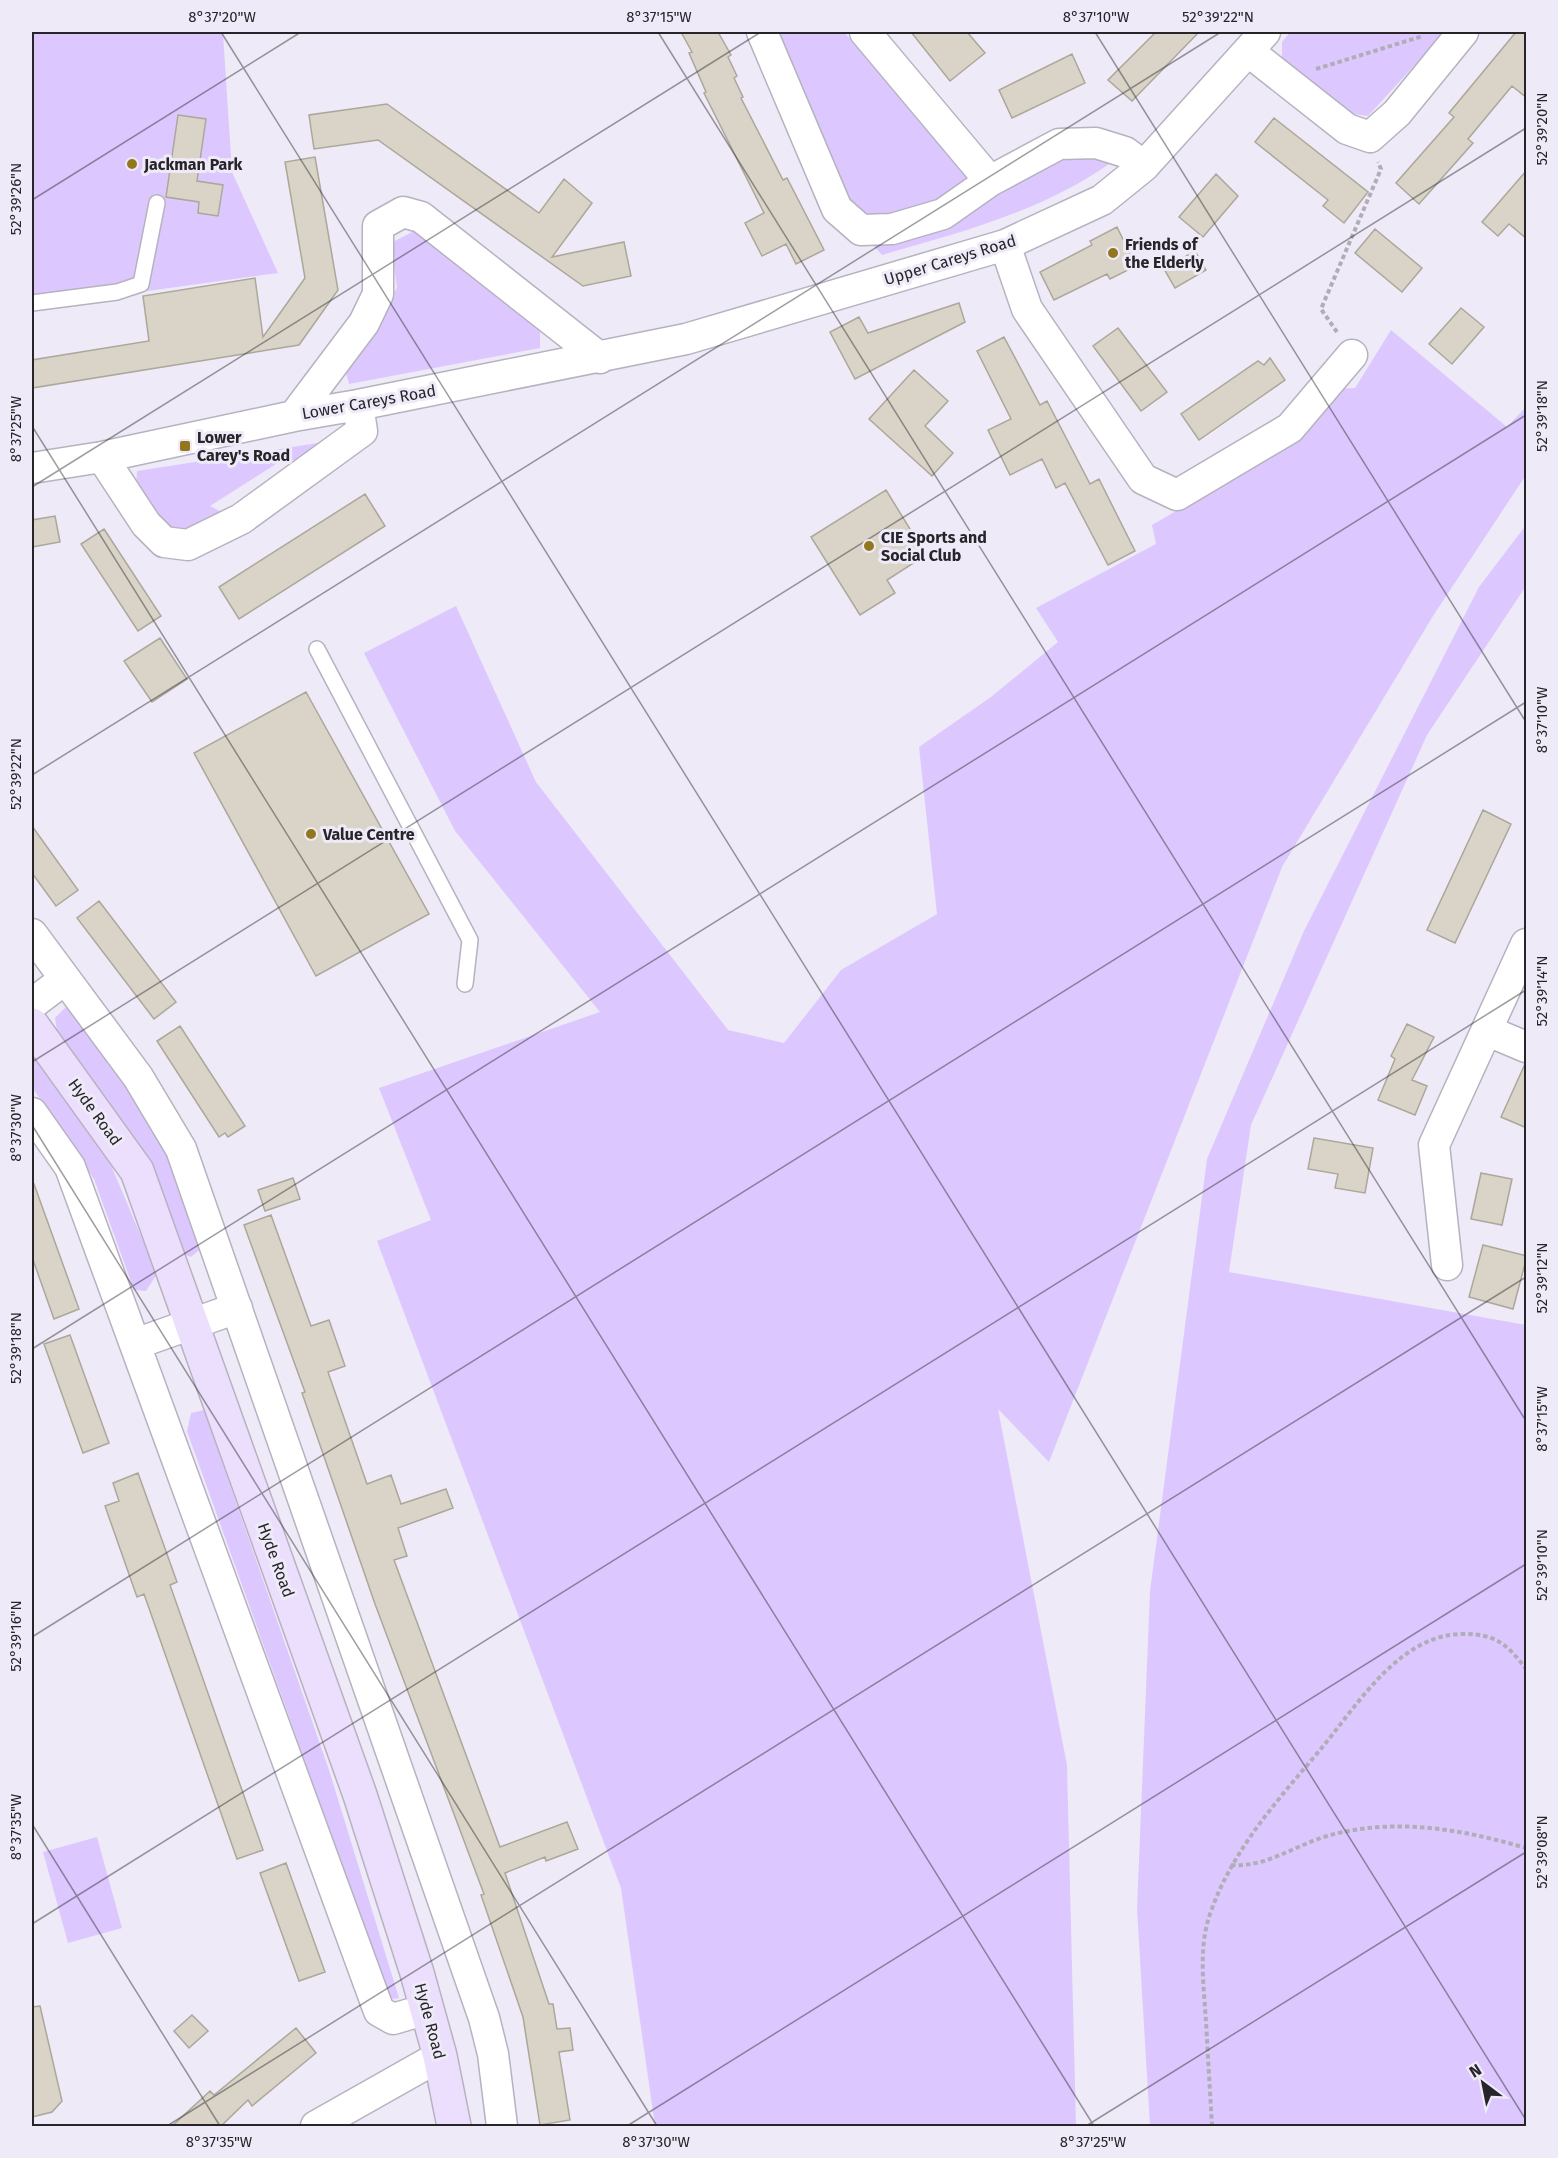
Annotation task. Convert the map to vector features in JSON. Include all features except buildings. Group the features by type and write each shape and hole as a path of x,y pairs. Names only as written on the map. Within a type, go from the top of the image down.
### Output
{"street":[{"path":"762,32 837,209 861,230 892,229 943,214 990,181 1059,144 1096,143 1125,152 1144,166"},
{"path":"865,32 990,181"},
{"path":"1257,41 1284,79 1347,129 1370,137 1397,113 1463,32"},
{"name":"Upper Careys Road","path":"600,358 686,339 1005,245 1102,200 1144,166 1257,41"},
{"path":"294,416 364,323 378,294 378,226 402,212 422,217 600,358"},
{"path":"1005,245 1027,309 1143,479 1177,495 1290,428 1352,355"},
{"name":"Lower Careys Road","path":"32,468 102,457 294,416 600,358"},
{"path":"102,457 146,524 164,542 188,545 242,519 362,431 358,405"},
{"path":"32,934 138,1077 181,1149 484,2018 493,2054 502,2127"},
{"path":"1447,1264 1434,1145 1527,944"},
{"path":"32,1004 65,979"},
{"name":"Hyde Road","path":"32,1025 137,1171 360,1795 440,2056 454,2127"},
{"path":"1488,1031 1527,1047"},
{"path":"32,1113 70,1167 379,2011 393,2019 410,2014"},
{"path":"135,1344 237,1308"},
{"path":"316,2127 440,2056"}],"lane":[{"path":"32,303 117,292 141,284 157,204"},
{"path":"317,649 470,940 465,984"}],"path":[{"path":"1284,79 1427,35"},
{"path":"1352,355 1321,309 1381,170 1370,137"},
{"path":"1212,2127 1203,1960 1209,1916 1231,1865 1277,1801 1382,1675 1407,1653 1430,1640 1450,1634 1482,1634 1500,1641 1527,1669"},
{"path":"1231,1865 1245,1866 1325,1837 1369,1828 1452,1829 1527,1848"}],"shaded area":[{"name":"Jackman Park","path":"32,32 227,32 223,34 232,172 278,273 32,307"},
{"path":"779,32 844,32 967,175 960,185 926,206 875,223 850,203"},
{"path":"1290,32 1445,32 1368,116 1353,114 1282,58 1282,42"},
{"path":"1081,155 1112,162 1058,194 1001,218 882,255 873,245 945,224 1045,164"},
{"path":"414,231 540,327 540,348 349,384 345,369 397,288 391,243"},
{"path":"1391,330 1507,427 1526,407 1526,475 1433,616 1282,867 1049,1462 998,1409 1067,1765 1076,2126 655,2126 621,1888 377,1241 431,1220 379,1088 600,1012 455,831 364,653 456,606 536,782 728,1030 784,1043 841,970 937,914 919,747 991,697 1058,642 1036,608 1156,544 1152,525 1278,452 1337,389 1355,388"},
{"path":"318,443 320,462 309,468 287,457 210,506 231,517 171,537 136,488 137,471"},
{"path":"1526,525 1526,586 1427,735 1251,1125 1229,1272 1526,1325 1526,2126 1150,2126 1137,1909 1150,1591 1207,1159 1304,931 1479,587"},
{"path":"71,1002 165,1133 204,1246 191,1257 181,1253 142,1154 57,1031 55,1018"},
{"path":"32,1046 105,1151 157,1274 146,1291 134,1290 94,1179 32,1087"},
{"path":"204,1410 329,1770 399,1998 392,1999 387,1991 187,1431 191,1413"},
{"path":"97,1837 122,1928 68,1943 43,1852"}],"place":[{"name":"Jackman Park","path":"132,164"},
{"name":"Friends of the Elderly","path":"1113,253"},
{"name":"Lower Carey's Road","path":"185,446"},
{"name":"CIE Sports and Social Club","path":"869,546"},
{"name":"Value Centre","path":"311,834"}]}
